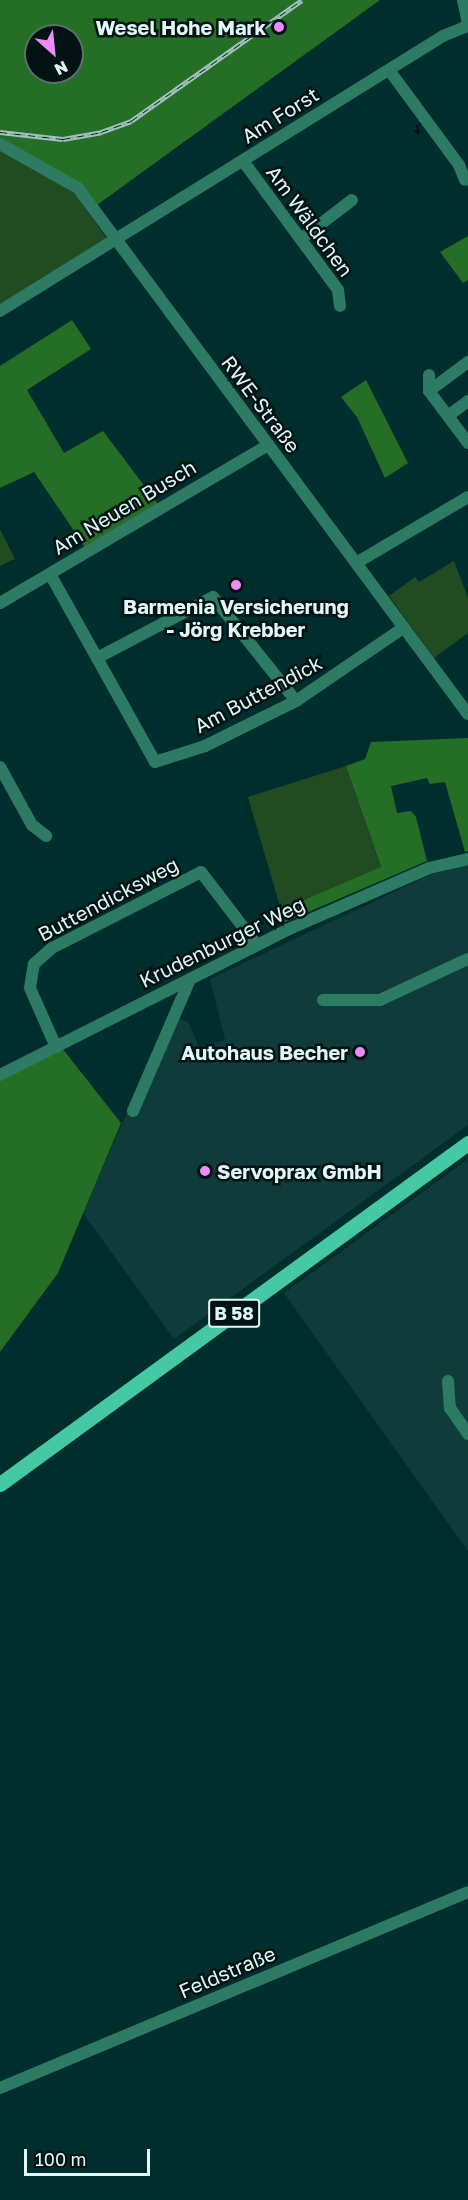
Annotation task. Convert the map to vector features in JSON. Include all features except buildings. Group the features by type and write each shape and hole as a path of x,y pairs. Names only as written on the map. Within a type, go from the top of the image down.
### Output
{"main road":[{"name":"B 58","path":"0,1484 468,1143"}],"street":[{"path":"463,0 468,24"},
{"name":"Am Forst","path":"0,311 443,36 468,24"},
{"path":"389,70 459,165 465,180"},
{"name":"RWE-Straße","path":"0,144 78,188 468,714"},
{"name":"Am Wäldchen","path":"243,161 338,290 340,306"},
{"path":"301,239 352,200"},
{"path":"429,391 468,362"},
{"path":"429,375 429,391 468,443"},
{"path":"448,416 468,401"},
{"name":"Am Neuen Busch","path":"0,603 268,445"},
{"path":"356,563 468,497"},
{"name":"Am Buttendick","path":"50,574 155,762 205,746 297,701 403,628"},
{"path":"97,658 213,597 297,701"},
{"path":"0,767 32,825 46,836"},
{"name":"Krudenburger Weg","path":"0,1075 257,945 429,868 468,859"},
{"name":"Buttendicksweg","path":"56,1047 30,988 34,964 52,948 201,872 257,945"},
{"path":"323,1000 380,1000 468,959"},
{"path":"133,1111 190,979"},
{"path":"448,1381 450,1408 468,1434"},
{"name":"Feldstraße","path":"0,2088 468,1893"}],"shaded area":[{"path":"468,864 468,1125 174,1339 83,1213 169,1016 188,1022 199,1047 225,1040 210,979 432,874"},
{"path":"468,1159 468,1551 284,1293"}],"green space":[{"path":"0,0 380,0 97,205 0,139"},
{"path":"0,148 72,189 107,239 0,306"},
{"path":"468,236 468,280 463,283 440,252"},
{"path":"72,320 91,349 27,390 64,453 103,431 158,504 85,547 34,472 0,488 0,366"},
{"path":"366,380 408,463 385,478 357,417 341,397"},
{"path":"0,529 15,559 0,566"},
{"path":"454,561 468,598 468,633 434,658 389,596 415,577 419,582"},
{"path":"468,738 468,851 465,852 445,782 430,784 427,778 391,786 397,813 411,811 416,817 427,861 285,922 281,910 381,867 346,766 365,759 371,742"},
{"path":"346,766 381,868 281,910 248,797"},
{"path":"62,1048 121,1123 58,1273 0,1352 0,1079"}],"waterway":[{"path":"415,131 419,133 417,126 422,123"}],"railway":[{"path":"0,132 63,139 101,132 131,121 302,0"}],"place":[{"name":"Wesel Hohe Mark","path":"279,27"},
{"name":"Barmenia Versicherung - Jörg Krebber","path":"236,585"},
{"name":"Autohaus Becher","path":"360,1052"},
{"name":"Servoprax GmbH","path":"205,1171"}]}
